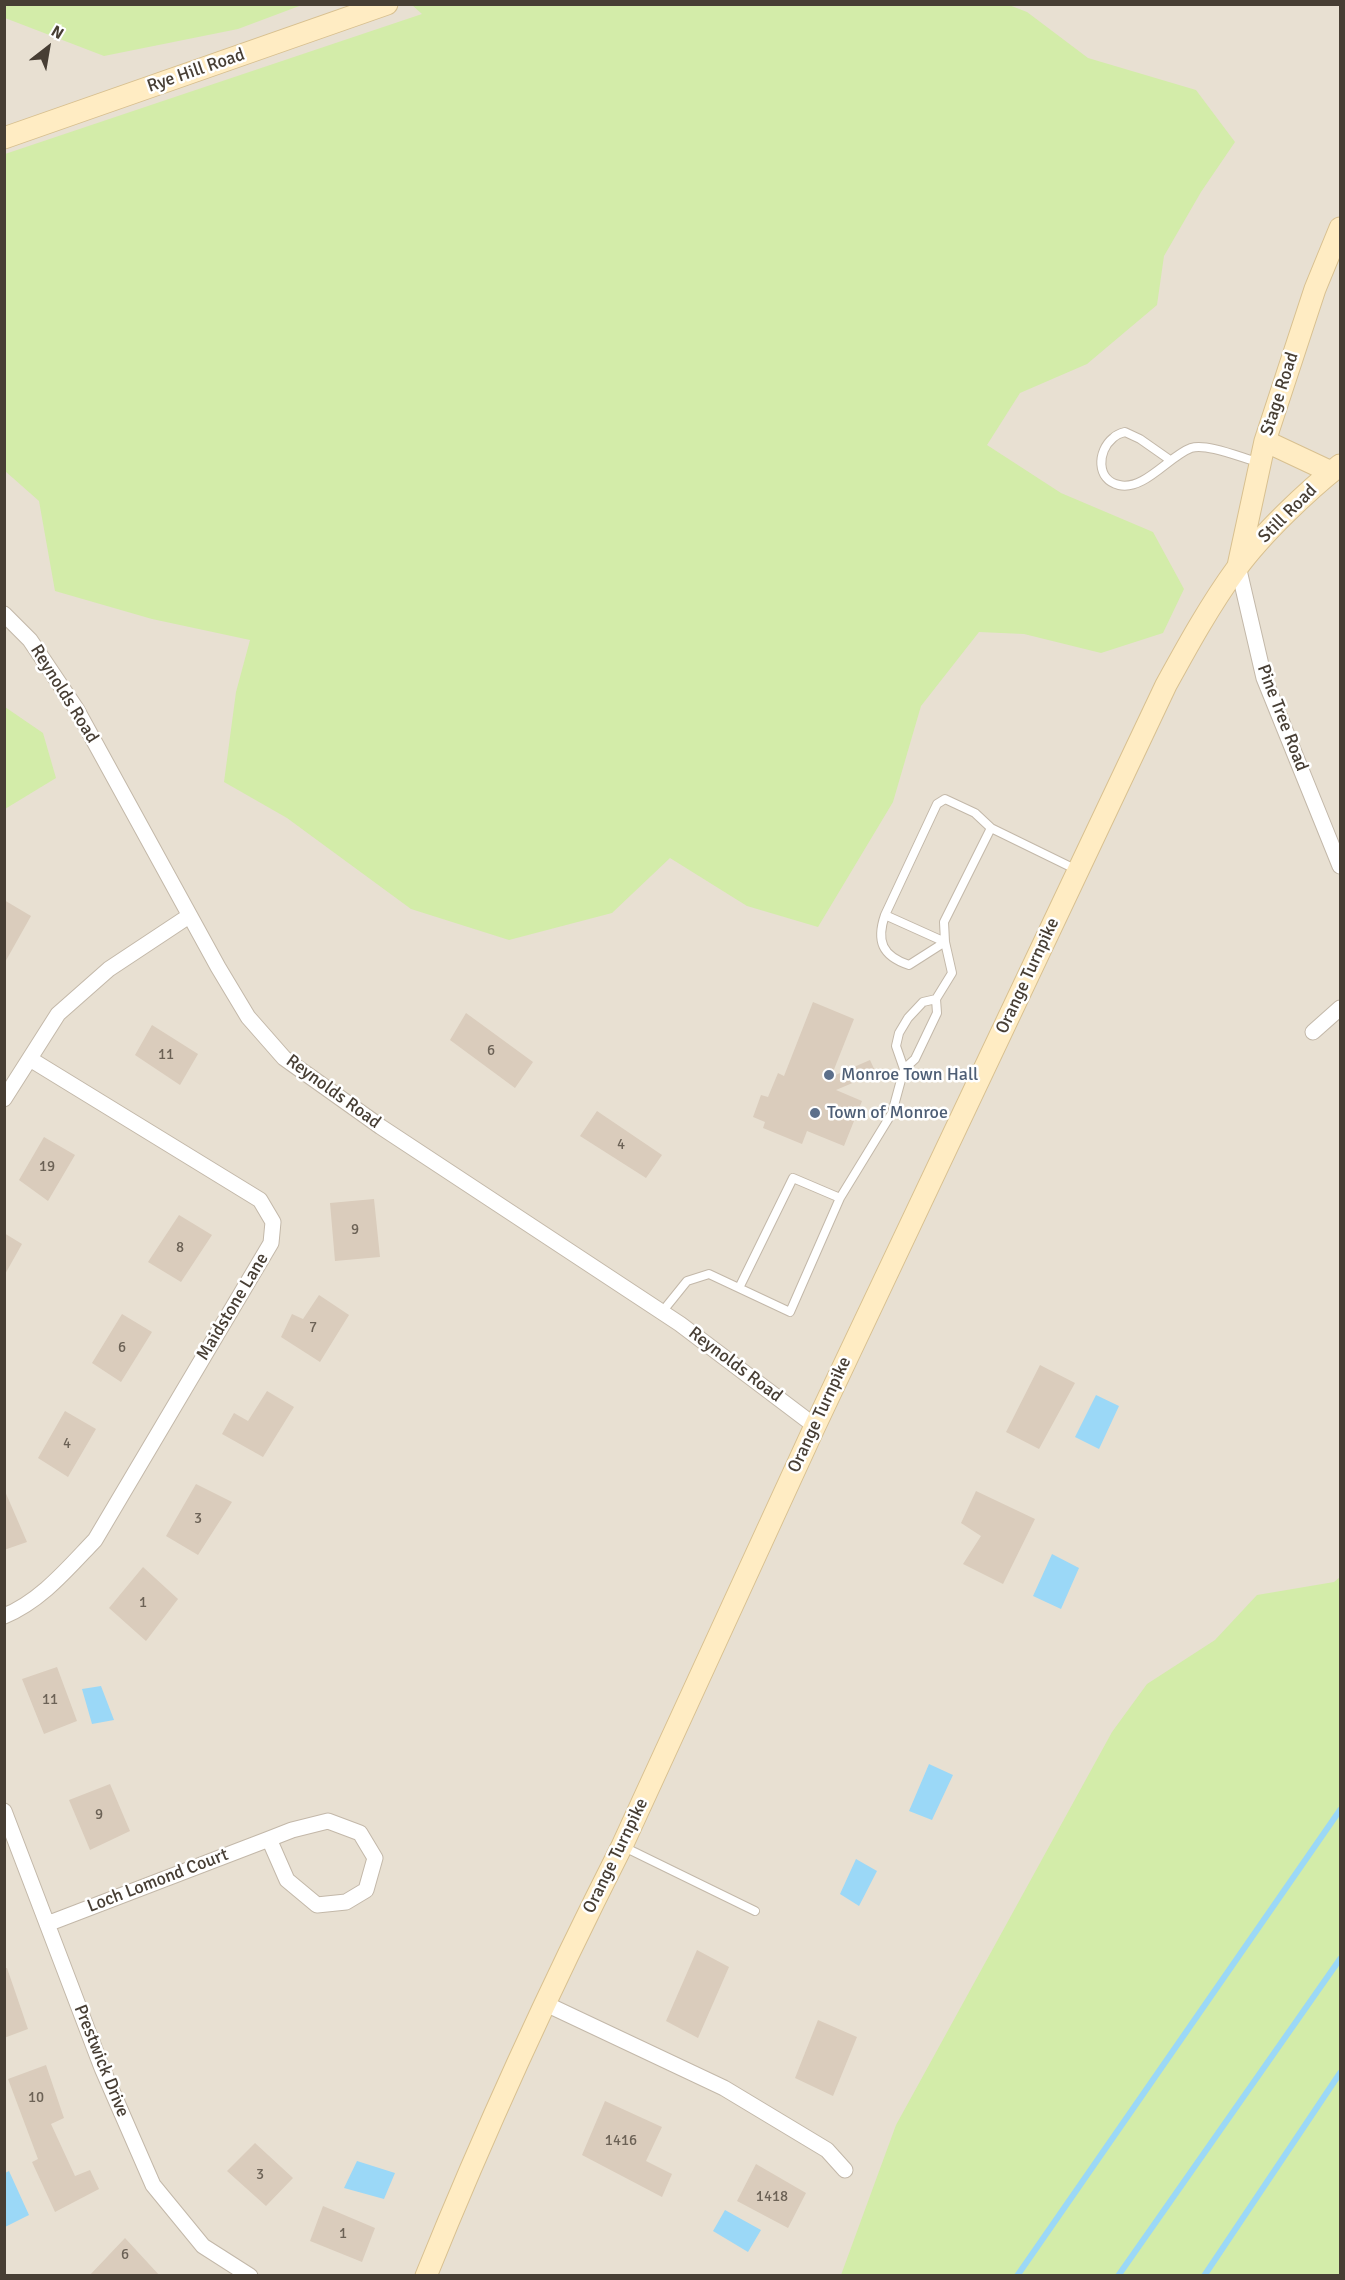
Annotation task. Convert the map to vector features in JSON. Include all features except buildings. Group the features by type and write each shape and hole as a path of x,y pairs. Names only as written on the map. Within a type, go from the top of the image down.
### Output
{"main road":[{"name":"Rye Hill Road","path":"4,138 387,4"},
{"name":"Stage Road","path":"1238,566 1264,441 1315,288 1341,228"},
{"path":"1264,441 1336,469"},
{"name":"Still Road","path":"1238,566 1290,511 1336,469"},
{"name":"Orange Turnpike","path":"426,2276 462,2186 622,1846 814,1426 1078,870 1166,685 1207,611 1238,566"}],"street":[{"name":"Pine Tree Road","path":"1238,566 1264,678 1341,866"},
{"name":"Reynolds Road","path":"4,614 30,640 77,710 189,916 248,1017 284,1058 381,1127 662,1312 814,1426"},
{"path":"4,1099 58,1014 100,976 189,916"},
{"path":"1313,1032 1341,1008"},
{"name":"Maidstone Lane","path":"4,1616 23,1608 95,1540 271,1244 273,1222 260,1200 30,1059"},
{"name":"Prestwick Drive","path":"4,1811 102,2068 153,2185 203,2246 250,2276"},
{"name":"Loch Lomond Court","path":"47,1924 292,1830 328,1821 360,1833 375,1858 366,1890 346,1902 316,1905 287,1880 269,1839"},
{"path":"546,2004 724,2088 826,2150 845,2170"}],"lane":[{"path":"1170,460 1140,439 1125,432 1113,437 1104,448 1100,465 1106,477 1118,485 1131,485 1148,478 1170,460 1193,448 1211,449 1260,463"},
{"path":"945,942 909,965 899,962 885,950 880,941 885,915 937,804 945,799 975,813 991,828 1078,870"},
{"path":"662,1312 687,1281 710,1274 790,1312 840,1198 892,1113 904,1069 915,1059 937,1013 936,999 952,973 945,942 944,922 991,828"},
{"path":"885,915 945,942"},
{"path":"904,1069 896,1046 899,1033 908,1018 923,1002 936,999"},
{"path":"739,1288 793,1178 840,1198"},
{"path":"622,1846 755,1911"}],"shaded area":[{"path":"5,4 387,5 5,138"},
{"path":"390,5 1340,5 1340,2275 5,2275 4,142"}],"green space":[{"path":"769,4 775,6 1009,5 1027,12 1088,58 1196,90 1235,142 1201,192 1164,256 1157,305 1087,364 1020,393 987,445 1061,493 1153,532 1184,589 1163,633 1101,653 1024,634 979,632 921,706 893,802 818,927 747,906 670,858 612,913 509,940 411,909 287,818 224,782 236,692 250,640 152,619 55,591 39,501 5,471 5,154 422,14 412,5"},
{"path":"4,5 302,5 238,29 104,56 5,18"},
{"path":"5,707 43,733 56,778 5,809"},
{"path":"1340,1577 1340,2275 841,2275 896,2125 1112,1732 1147,1684 1215,1640 1257,1595 1334,1582"}],"water":[{"path":"1096,1395 1119,1406 1099,1449 1075,1437"},
{"path":"1052,1554 1079,1568 1061,1609 1033,1596"},
{"path":"101,1686 114,1720 92,1724 82,1689"},
{"path":"929,1764 953,1775 932,1820 909,1811"},
{"path":"856,1859 877,1871 859,1906 840,1894"},
{"path":"357,2161 395,2173 384,2199 344,2188"},
{"path":"9,2171 29,2215 5,2227 5,2173"},
{"path":"725,2210 761,2230 748,2252 713,2231"}],"waterway":[{"path":"1017,2276 1340,1810"},
{"path":"1118,2276 1340,1959"},
{"path":"1204,2276 1340,2073"}],"place":[{"name":"Monroe Town Hall","path":"829,1075"},
{"name":"Town of Monroe","path":"815,1113"}]}
